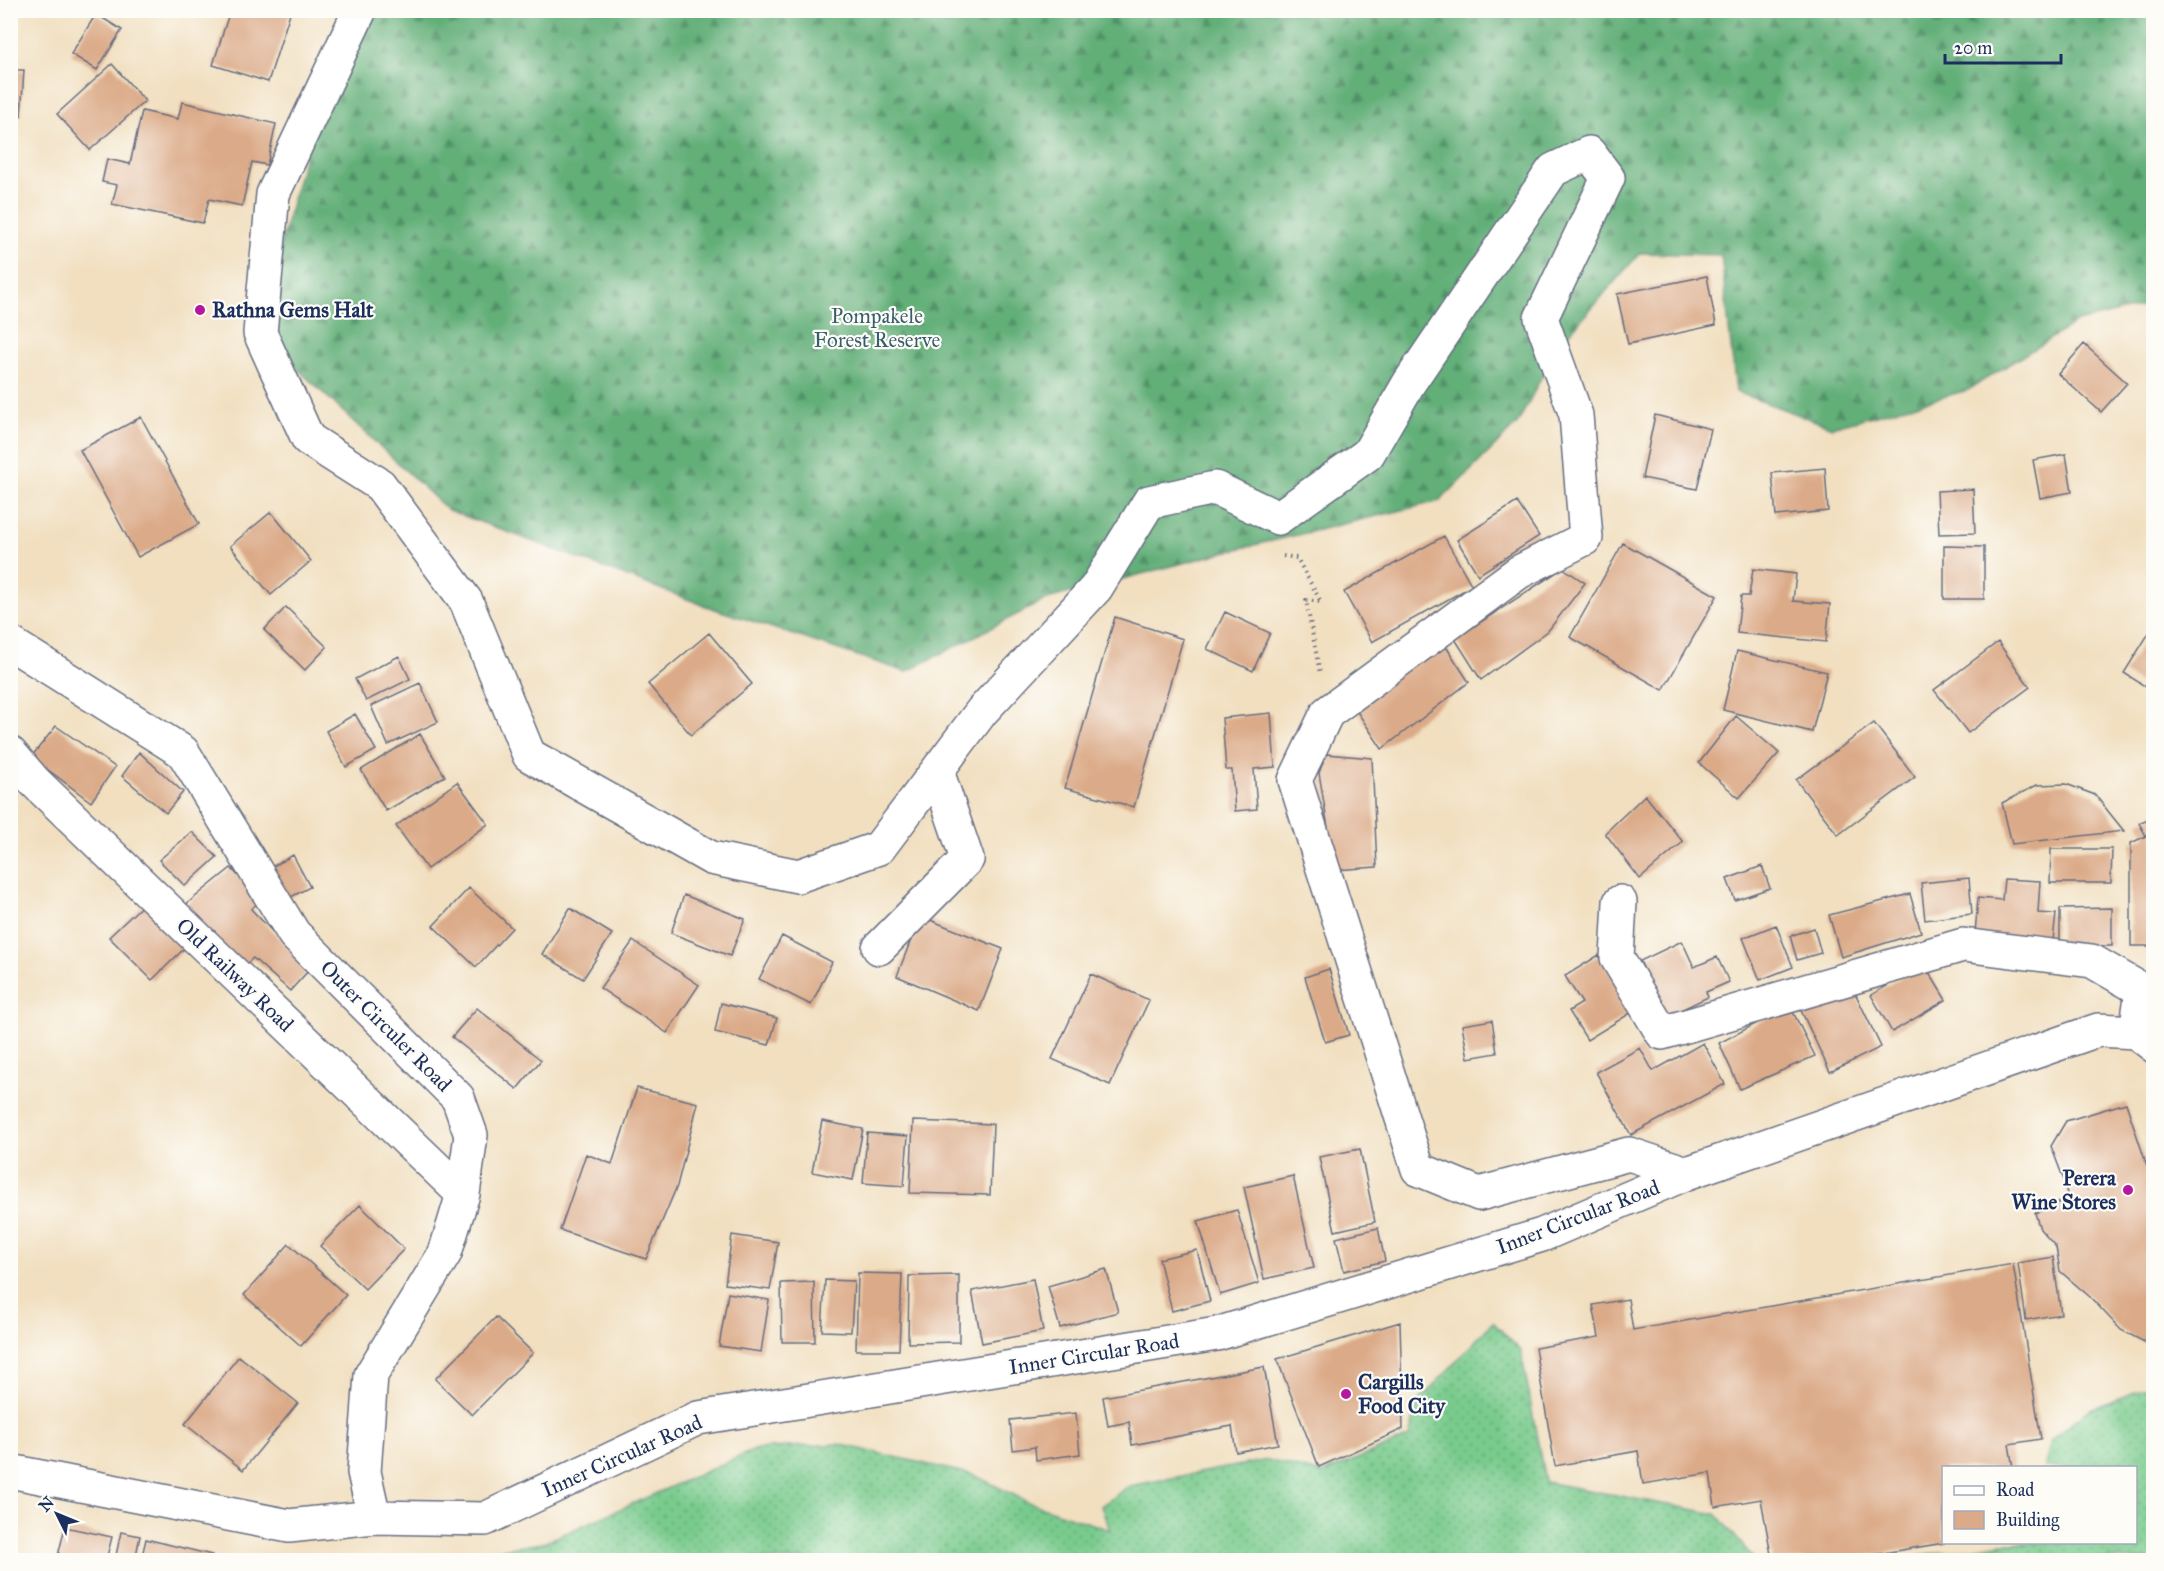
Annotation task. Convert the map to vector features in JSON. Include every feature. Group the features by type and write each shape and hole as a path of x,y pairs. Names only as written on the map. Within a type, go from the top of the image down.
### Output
{"street":[{"path":"360,10 273,194 260,333 308,439 380,485 466,601 529,755 711,858 798,876 879,848 982,711 1096,588 1149,502 1215,488 1278,518 1368,454 1410,383 1553,170 1589,153 1608,178 1541,318 1576,415 1586,538 1519,572 1327,713 1295,780 1418,1169 1479,1194 1629,1154 1687,1173"},
{"name":"Outer Circuler Road","path":"10,643 183,752 294,934 459,1098 471,1135 463,1194 445,1253 371,1375 364,1472 375,1517"},
{"name":"Old Railway Road","path":"10,753 35,782 463,1194"},
{"path":"879,948 967,859 937,771"},
{"path":"1620,902 1617,958 1662,1033 1963,945 2092,961 2142,990 2145,1039"},
{"name":"Inner Circular Road","path":"10,1471 289,1526 375,1517 485,1519 698,1418 1217,1334 1542,1235 1687,1173 2098,1030 2145,1039"}],"path":[{"path":"1278,518 1281,556 1298,558 1321,602 1306,600 1327,713"}],"green space":[{"name":"Pompakele Forest Reserve","path":"377,11 2153,11 2153,304 2077,322 1968,390 1832,427 1736,392 1721,255 1640,253 1557,347 1518,423 1440,501 1221,553 1047,599 906,672 706,606 448,510 257,331 310,136"},
{"path":"1493,1322 1521,1351 1545,1482 1716,1514 1755,1560 428,1560 543,1543 757,1449 838,1444 974,1475 1030,1503 1110,1530 1101,1506 1129,1486 1268,1460 1322,1474 1409,1437 1418,1402"},
{"path":"2153,1385 2153,1560 1898,1560 1998,1544 2137,1544 2137,1466 2045,1466 2051,1440 2088,1410"}],"building":[{"path":"230,10 291,10 268,82 213,65"},
{"path":"96,14 122,30 97,70 71,54"},
{"path":"112,64 145,101 90,150 57,114"},
{"path":"10,70 24,70 21,116 10,115"},
{"path":"182,102 276,124 267,165 252,162 242,206 209,199 203,223 112,204 117,185 102,182 107,159 130,164 142,111 178,119"},
{"path":"1707,276 1716,325 1628,344 1617,294"},
{"path":"2084,344 2127,383 2101,412 2058,374"},
{"path":"1655,415 1711,429 1697,489 1642,478"},
{"path":"141,417 199,524 138,557 80,450"},
{"path":"2066,454 2072,492 2040,498 2033,460"},
{"path":"1825,468 1828,511 1776,516 1772,473"},
{"path":"1973,489 1975,533 1939,534 1937,491"},
{"path":"1517,502 1539,536 1478,575 1457,540"},
{"path":"271,512 311,561 271,595 230,546"},
{"path":"1444,536 1472,586 1372,642 1344,592"},
{"path":"1623,543 1717,596 1663,690 1570,637"},
{"path":"1944,546 1984,547 1984,599 1944,599"},
{"path":"1563,568 1585,583 1548,631 1481,680 1455,639"},
{"path":"1753,569 1796,574 1793,601 1830,604 1826,642 1737,633 1741,596 1749,596"},
{"path":"286,607 327,647 305,670 264,630"},
{"path":"1225,612 1270,633 1253,671 1207,649"},
{"path":"1115,617 1183,639 1134,807 1065,788"},
{"path":"2154,625 2154,692 2124,673"},
{"path":"709,633 752,684 691,735 648,684"},
{"path":"1443,642 1469,682 1382,749 1354,707"},
{"path":"1998,642 2030,687 1968,733 1934,690"},
{"path":"1737,651 1827,672 1812,732 1723,710"},
{"path":"399,656 410,679 366,701 355,679"},
{"path":"420,683 438,722 388,745 371,706"},
{"path":"1271,713 1275,767 1254,769 1257,809 1235,811 1232,770 1226,770 1222,718"},
{"path":"355,714 376,750 346,767 326,731"},
{"path":"1736,716 1779,753 1739,798 1699,763"},
{"path":"1874,723 1915,777 1838,835 1796,780"},
{"path":"56,726 115,767 91,802 31,757"},
{"path":"420,734 445,776 386,811 361,770"},
{"path":"139,752 183,792 166,813 122,776"},
{"path":"1326,754 1372,758 1377,867 1335,870 1319,773"},
{"path":"457,782 488,824 427,869 396,826"},
{"path":"2066,784 2095,795 2124,831 2012,844 2002,803 2037,785"},
{"path":"1645,795 1683,842 1640,879 1605,833"},
{"path":"2154,816 2154,946 2131,946 2131,843 2146,836 2139,823"},
{"path":"192,832 217,857 185,886 159,860"},
{"path":"2051,849 2112,849 2111,883 2050,883"},
{"path":"293,855 310,887 274,906 257,875"},
{"path":"1762,866 1770,888 1735,900 1727,879"},
{"path":"231,868 261,900 251,909 309,970 290,991 253,958 241,969 184,906"},
{"path":"1969,878 1972,914 1925,920 1921,883"},
{"path":"2004,879 2040,881 2038,913 2056,914 2053,940 1975,934 1978,898 2002,900"},
{"path":"469,888 512,928 476,967 433,926"},
{"path":"1910,894 1921,932 1841,957 1829,915"},
{"path":"684,895 745,919 730,956 671,933"},
{"path":"148,900 190,943 152,980 109,937"},
{"path":"570,908 612,934 583,979 542,954"},
{"path":"2112,908 2112,946 2060,946 2060,909"},
{"path":"920,916 1003,949 979,1011 897,976"},
{"path":"1776,925 1793,967 1760,980 1743,938"},
{"path":"1814,928 1821,953 1797,960 1790,936"},
{"path":"782,936 832,962 811,1005 759,979"},
{"path":"633,941 699,985 667,1033 600,988"},
{"path":"1682,941 1694,967 1717,957 1729,982 1706,992 1708,997 1666,1017 1640,961"},
{"path":"1599,955 1634,1011 1587,1040 1569,1011 1582,1003 1565,976"},
{"path":"1924,964 1946,1000 1892,1032 1871,995"},
{"path":"1329,969 1349,1035 1325,1042 1305,977"},
{"path":"1091,974 1149,1000 1110,1085 1052,1059"},
{"path":"1848,978 1881,1047 1830,1072 1797,1002"},
{"path":"721,1003 777,1018 769,1045 715,1032"},
{"path":"1790,1006 1815,1056 1740,1089 1719,1043"},
{"path":"477,1008 541,1060 517,1089 452,1037"},
{"path":"1492,1020 1497,1053 1468,1058 1462,1025"},
{"path":"1703,1043 1725,1084 1631,1135 1596,1072 1640,1048 1653,1071"},
{"path":"637,1088 698,1103 677,1186 646,1259 560,1230 586,1154 612,1164"},
{"path":"2126,1103 2154,1187 2152,1346 2121,1330 2090,1297 2060,1271 2056,1247 2040,1229 2035,1213 2068,1199 2064,1180 2051,1146 2066,1121"},
{"path":"822,1121 863,1129 853,1180 812,1172"},
{"path":"913,1121 993,1124 990,1195 910,1193"},
{"path":"867,1133 908,1136 904,1186 863,1183"},
{"path":"1360,1149 1375,1222 1335,1231 1319,1157"},
{"path":"1293,1176 1314,1268 1264,1279 1244,1187"},
{"path":"360,1205 404,1249 365,1289 320,1246"},
{"path":"1237,1210 1259,1283 1220,1295 1198,1221"},
{"path":"1378,1228 1385,1261 1344,1271 1336,1238"},
{"path":"732,1235 778,1242 770,1290 725,1284"},
{"path":"289,1244 346,1295 301,1346 244,1295"},
{"path":"1197,1250 1210,1301 1172,1311 1159,1259"},
{"path":"2053,1257 2061,1314 2026,1320 2018,1263"},
{"path":"2013,1264 2041,1439 2009,1444 2013,1466 1942,1466 1942,1543 1840,1560 1772,1560 1761,1499 1715,1507 1710,1473 1643,1484 1638,1451 1555,1466 1535,1348 1599,1337 1593,1305 1628,1299 1633,1330"},
{"path":"1106,1269 1118,1312 1060,1328 1048,1286"},
{"path":"858,1273 902,1274 899,1350 856,1350"},
{"path":"959,1275 959,1342 908,1343 909,1276"},
{"path":"1033,1279 1043,1331 982,1343 972,1291"},
{"path":"825,1280 854,1281 851,1332 822,1331"},
{"path":"814,1282 815,1342 782,1342 781,1283"},
{"path":"728,1293 769,1300 761,1352 719,1346"},
{"path":"496,1317 533,1353 472,1415 435,1379"},
{"name":"Cargills Food City","path":"1400,1322 1403,1429 1319,1467 1277,1359"},
{"path":"239,1356 298,1403 243,1470 185,1424"},
{"path":"1264,1367 1278,1444 1236,1452 1232,1426 1132,1445 1129,1422 1108,1426 1103,1397"},
{"path":"1076,1413 1080,1454 1036,1460 1035,1447 1013,1450 1010,1420"},
{"path":"65,1527 112,1537 106,1560 57,1560"},
{"path":"121,1532 140,1536 135,1560 115,1560"},
{"path":"146,1539 212,1555 211,1560 141,1560"}],"place":[{"name":"Rathna Gems Halt","path":"200,310"},
{"name":"Perera Wine Stores","path":"2128,1190"},
{"name":"Cargills Food City","path":"1346,1394"}]}
